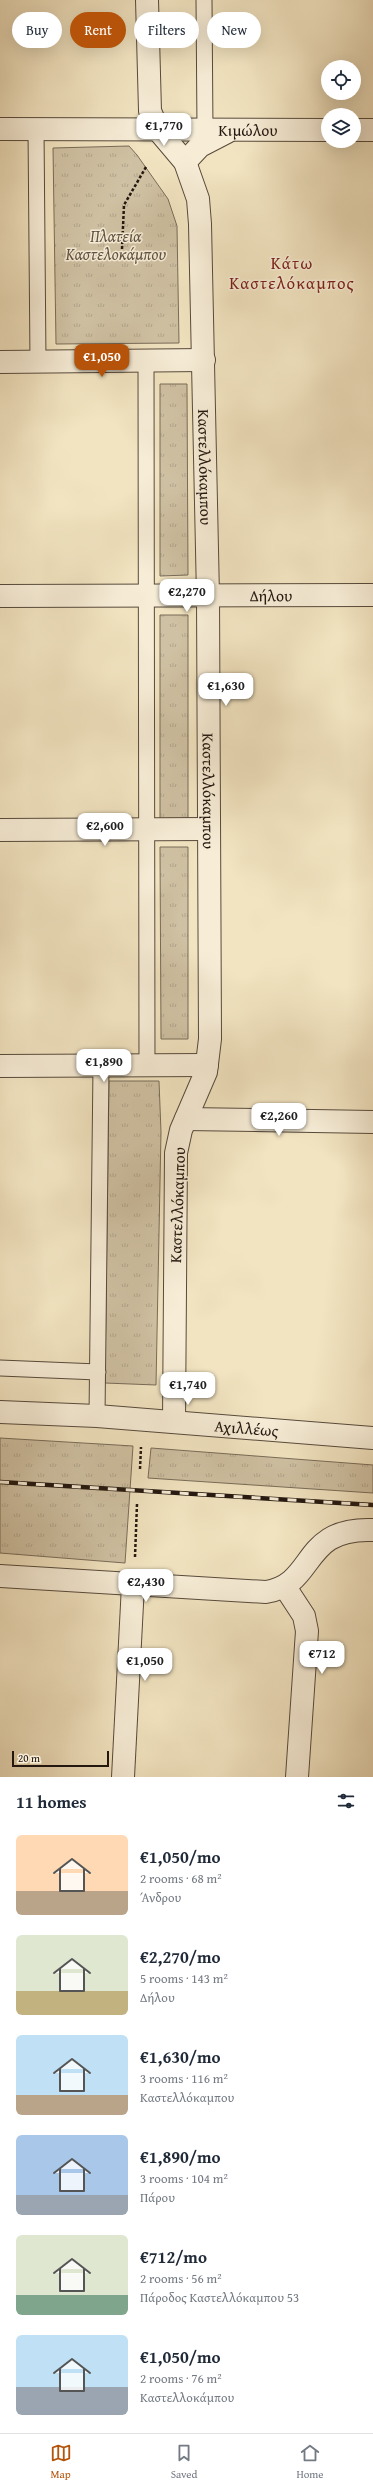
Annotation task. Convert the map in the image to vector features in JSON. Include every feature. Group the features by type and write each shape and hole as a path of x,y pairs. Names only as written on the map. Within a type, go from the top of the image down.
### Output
{"street":[{"name":"Καστελλόκαμπου","path":"147,0 150,111 158,130 185,162 194,186 199,212 204,360 208,596 210,1039 207,1065 201,1086 186,1119 176,1153 174,1422"},
{"name":"Κιμώλου","path":"0,129 321,130"},
{"path":"185,162 200,146 230,130"},
{"path":"361,130 373,130"},
{"path":"0,362 204,360"},
{"name":"Δήλου","path":"0,596 373,595"},
{"path":"0,830 209,830"},
{"path":"0,1066 207,1065"},
{"path":"186,1119 373,1122"},
{"name":"Αχιλλέως","path":"0,1412 97,1416 373,1438"},
{"path":"0,1576 257,1592 285,1587 296,1578 316,1548 329,1538 353,1531 373,1530"},
{"path":"123,1777 133,1585"},
{"path":"285,1587 304,1616 307,1630 297,1777"}],"lane":[{"path":"204,0 205,130"},
{"path":"36,129 38,362"},
{"path":"146,361 147,1066"},
{"path":"97,1416 101,1066"},
{"path":"0,1368 98,1372"}],"path":[{"path":"122,249 124,205 146,167"},
{"path":"133,1585 137,1504"}],"green space":[{"name":"Πλατεία Καστελοκάμπου","path":"129,146 168,199 177,226 179,343 56,344 53,148"},
{"path":"160,384 187,384 188,575 160,576"},
{"path":"160,615 188,615 188,819 160,819"},
{"path":"160,847 188,847 188,1039 161,1039"},
{"path":"109,1081 159,1081 161,1132 156,1385 105,1383"},
{"path":"0,1438 133,1446 125,1563 0,1553"},
{"path":"151,1448 373,1465 373,1493 148,1478"}],"railway":[{"path":"0,1482 373,1505"}],"district":[{"name":"Κάτω Καστελόκαμπος","path":"292,273"}]}
